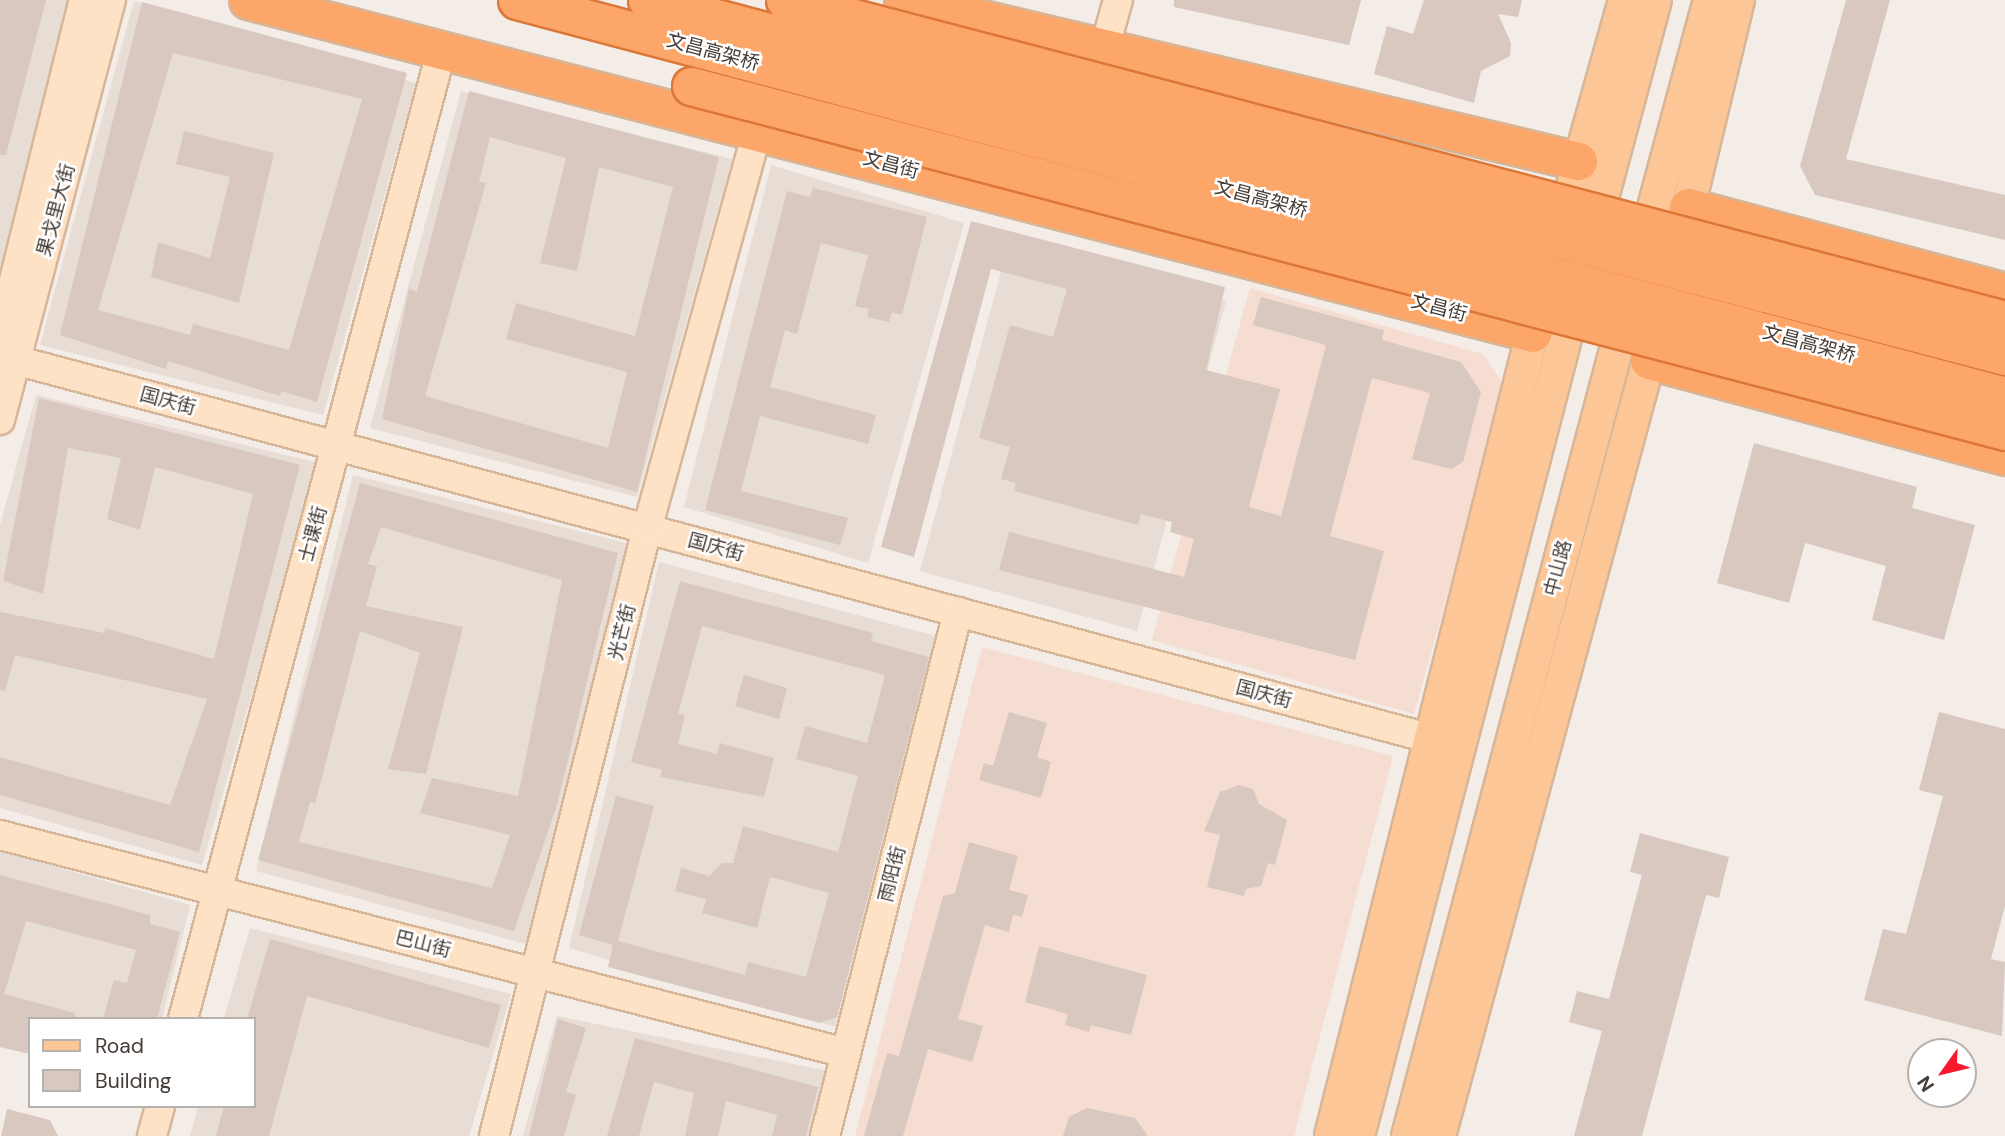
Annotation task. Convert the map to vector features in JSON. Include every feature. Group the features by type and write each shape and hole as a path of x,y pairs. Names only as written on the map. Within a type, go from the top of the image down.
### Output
{"highway":[{"name":"文昌街","path":"248,0 758,130 1540,322"},
{"name":"文昌高架桥","path":"517,0 2005,396"},
{"name":"文昌高架桥","path":"647,0 2005,356"},
{"path":"785,0 1676,218 2005,292"},
{"path":"903,0 1578,161"},
{"path":"516,68 691,86 1540,322 2005,431"},
{"path":"1676,218 1777,297"},
{"path":"1676,218 2005,320"},
{"path":"1454,250 1540,322"},
{"path":"1649,360 2005,456"}],"main road":[{"path":"1331,1136 1540,322 1578,161 1625,0"},
{"path":"1358,1136 1655,0"},
{"name":"中山路","path":"1408,1136 1710,0"},
{"path":"1438,1136 1649,360 1676,218 1738,0"}],"street":[{"name":"果戈里大街","path":"0,336 84,0"},
{"name":"果戈里大街","path":"0,420 8,358 111,0"},
{"path":"1104,50 1118,0"},
{"name":"士课街","path":"184,1017 442,49"},
{"name":"光芒街","path":"494,1136 539,973 647,529 758,130"},
{"name":"国庆街","path":"8,358 1432,739"},
{"name":"雨阳街","path":"825,1136 958,612"},
{"name":"巴山街","path":"0,835 846,1053"},
{"path":"152,1136 159,1108"}],"shaded area":[{"path":"0,0 68,0 0,267"},
{"path":"134,1 416,83 323,415 40,345"},
{"path":"461,91 732,159 637,497 370,428"},
{"path":"771,165 964,223 868,563 684,507"},
{"path":"1009,242 1226,301 1137,631 920,571"},
{"path":"1250,288 1483,354 1505,387 1414,714 1152,640"},
{"path":"36,395 319,463 202,865 0,808 0,525"},
{"path":"353,475 630,544 526,944 256,871"},
{"path":"659,562 936,636 835,1027 569,948"},
{"path":"982,647 1393,756 1294,1136 855,1136"},
{"path":"0,851 190,905 162,1017 28,1017 28,1020 0,1039"},
{"path":"250,928 511,994 469,1136 190,1136 197,1108 256,1108 256,1017 225,1017"},
{"path":"557,1016 828,1071 811,1136 523,1136"}],"building":[{"path":"0,0 46,0 6,155 0,155"},
{"path":"1174,0 1361,0 1349,45 1174,7"},
{"path":"1424,0 1522,0 1518,17 1498,14 1511,43 1510,56 1481,71 1474,103 1374,74 1387,26 1413,34"},
{"path":"1846,0 1890,0 1846,159 2005,195 2005,240 1815,195 1800,166"},
{"path":"142,2 407,73 317,402 281,391 280,396 168,361 166,369 60,335","holes":["173,53 362,99 289,350 193,324 190,335 98,310"]},
{"path":"469,91 719,157 637,492 382,419 409,288 417,292","holes":["490,137 566,158 540,263 577,271 599,167 673,187 635,336 516,303 506,339 627,372 608,448 425,396 486,183 479,182"]},
{"path":"184,131 274,153 239,303 151,277 158,242 210,258 230,177 176,164"},
{"path":"813,188 927,217 902,315 892,312 889,322 867,317 869,309 855,306 868,255 821,243 797,334 785,330 770,387 876,415 868,444 760,416 741,491 848,518 840,545 705,510 787,191 810,197"},
{"path":"971,221 1225,287 1206,370 1280,389 1249,507 1281,516 1326,345 1253,325 1261,297 1384,330 1382,340 1461,362 1481,392 1463,462 1451,469 1412,459 1430,393 1372,378 1330,536 1384,551 1355,660 999,570 1009,532 1184,577 1194,539 1170,532 1172,522 1141,514 1138,525 1014,491 1016,483 1001,479 1010,447 979,438 1010,325 1053,337 1067,289 991,269 914,557 881,547"},
{"path":"39,398 300,465 199,852 0,795 0,757 170,805 207,699 15,655 5,691 0,690 0,612 104,633 105,628 214,659 253,494 155,467 140,530 107,519 121,458 68,448 43,594 3,581"},
{"path":"1754,443 1917,487 1912,508 1975,525 1944,640 1872,620 1886,566 1805,543 1789,603 1717,583"},
{"path":"360,483 618,553 557,805 514,931 258,860","holes":["381,527 562,580 518,796 432,778 420,813 510,835 492,888 299,842 310,802 315,804 360,631 420,653 388,769 426,774 463,627 366,606 377,566 368,564"]},
{"path":"680,581 873,633 871,641 929,657 837,1017 820,1023 608,967 613,945 579,935 616,796 654,806 618,941 745,975 748,962 806,977 829,893 770,877 757,928 702,913 706,899 675,891 681,868 709,876 722,863 733,863 743,826 838,852 858,776 796,759 805,726 867,743 885,675 702,626 678,714 685,715 678,744 717,754 720,743 774,758 764,797 660,777 662,770 631,762"},
{"path":"744,675 787,688 779,719 735,706"},
{"path":"1009,712 1047,723 1037,757 1051,762 1041,798 979,780 984,763 993,766"},
{"path":"1939,712 2005,729 2005,906 1991,959 2005,962 2002,1036 1864,1000 1883,929 1906,934 1943,796 1919,790"},
{"path":"1239,785 1253,789 1259,804 1287,820 1275,865 1268,863 1261,886 1246,889 1244,896 1207,887 1220,835 1204,831 1220,792"},
{"path":"1640,833 1729,857 1719,898 1706,895 1642,1136 1574,1136 1602,1031 1569,1022 1577,991 1609,999 1642,875 1630,872"},
{"path":"969,842 1018,856 1009,890 1028,895 1022,917 1013,915 1009,932 985,925 958,1019 983,1026 972,1062 928,1049 903,1136 864,1136 887,1053 899,1056 943,896 955,893"},
{"path":"0,875 150,915 150,924 180,932 158,1017 104,1017 114,980 127,983 136,950 26,921 4,994 0,993"},
{"path":"270,939 501,1005 489,1048 307,996 269,1136 216,1136 223,1108 256,1108 256,1017 248,1017"},
{"path":"1039,946 1147,975 1131,1035 1091,1025 1089,1032 1065,1025 1068,1014 1025,1002"},
{"path":"0,993 75,1013 75,1017 28,1017 28,1054 0,1047"},
{"path":"558,1019 586,1028 566,1092 576,1095 564,1136 529,1136"},
{"path":"635,1038 818,1087 806,1136 772,1136 777,1115 726,1101 718,1136 685,1136 694,1093 654,1082 639,1136 607,1136"},
{"path":"1087,1108 1135,1118 1148,1136 1063,1136 1069,1117"},
{"path":"7,1109 50,1120 58,1136 1,1136"}]}
